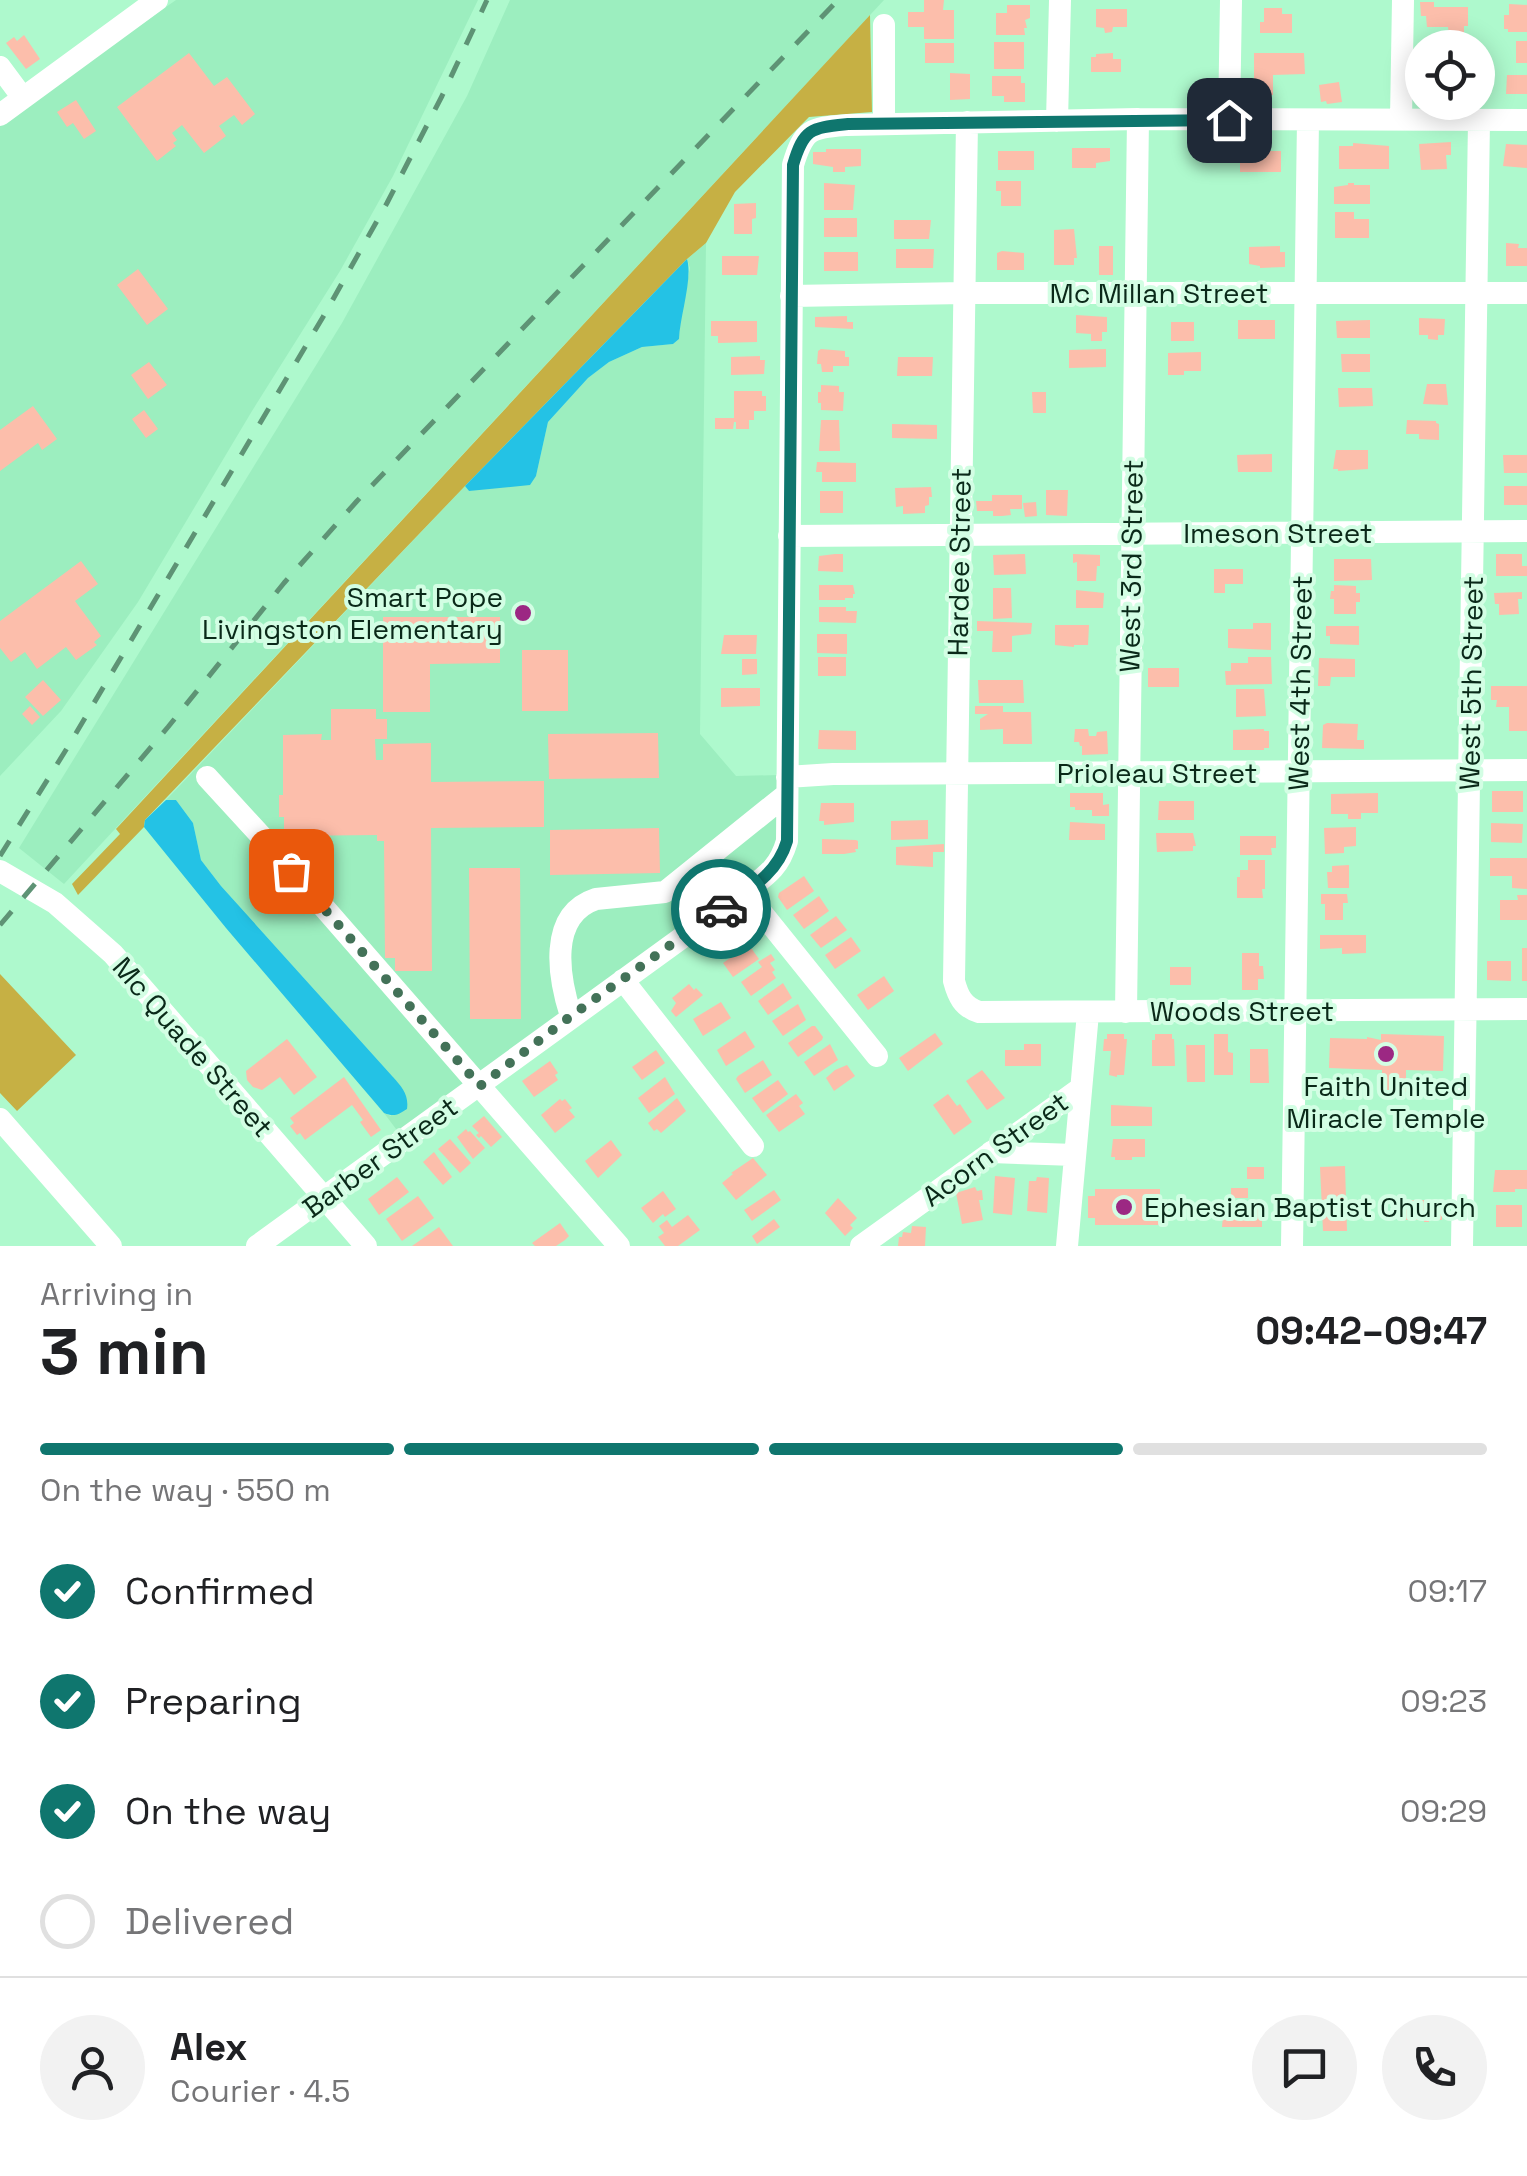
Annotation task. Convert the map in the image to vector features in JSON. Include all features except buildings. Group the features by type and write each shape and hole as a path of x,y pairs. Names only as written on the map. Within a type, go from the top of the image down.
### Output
{"street":[{"path":"0,115 157,0"},
{"path":"1057,122 1060,0"},
{"path":"1229,120 1231,0"},
{"path":"1401,119 1403,0"},
{"path":"884,24 884,124 1405,119"},
{"path":"0,67 23,98"},
{"name":"West 3rd Street","path":"1126,1012 1138,120"},
{"name":"West 4th Street","path":"1292,1246 1308,120"},
{"name":"West 5th Street","path":"1462,1246 1479,120"},
{"path":"1495,120 1527,120"},
{"name":"Hardee Street","path":"961,1000 954,980 967,122"},
{"name":"Barber Street","path":"258,1246 480,1086 568,1008 622,980 745,892 773,870 782,857 787,841 793,165 798,149 814,129 884,124"},
{"name":"Mc Millan Street","path":"791,296 1527,293"},
{"name":"Imeson Street","path":"789,536 1527,532"},
{"name":"Prioleau Street","path":"787,785 833,774 1527,770"},
{"path":"208,778 619,1246"},
{"path":"568,1008 561,984 561,942 576,911 596,899 664,892 787,785"},
{"name":"Mc Quade Street","path":"0,871 56,903 113,954 366,1246"},
{"path":"745,892 877,1056"},
{"path":"622,980 753,1146"},
{"name":"Woods Street","path":"961,1000 969,1009 979,1012 1527,1009"},
{"path":"1067,1246 1088,1012"},
{"name":"Acorn Street","path":"861,1246 1081,1088"},
{"path":"0,1119 111,1246"},
{"path":"991,1152 1076,1155"}],"shaded area":[{"path":"176,0 478,0 393,176 340,271 138,602 61,711 0,776 0,123"},
{"path":"510,0 884,0 64,884 19,848 342,323 467,96"},
{"path":"870,15 872,112 809,117 735,192 706,243 465,486 78,895 72,884 120,834 116,829"},
{"name":"Smart Pope Livingston Elementary","path":"706,243 700,734 736,776 779,775 778,842 765,868 399,1133 384,1113 391,1116 393,1077 221,886 201,860 193,823 176,800 166,800 465,486 469,491 536,476 548,422 588,378 609,362 642,347 673,344 679,339 690,268 687,259"},
{"path":"0,974 76,1055 17,1111 0,1093"}],"water":[{"path":"687,259 679,339 673,344 642,347 609,362 588,378 548,422 536,476 530,485 469,491 465,486"},
{"path":"166,800 176,800 193,823 201,860 221,886 399,1084 406,1095 407,1109 396,1115 384,1113 144,827 145,820"}],"railway":[{"path":"0,856 323,317 387,203 487,0"},
{"path":"0,925 284,583 357,501 838,0"}],"way so far":[{"path":"291,871 480,1086 721,909"}],"place":[{"name":"Smart Pope Livingston Elementary","path":"523,613"},
{"name":"Faith United Miracle Temple","path":"1386,1054"},
{"name":"Ephesian Baptist Church","path":"1124,1207"}],"route":[{"path":"721,909 773,870 787,841 793,165 806,136 814,129 848,124 1229,120"}]}
